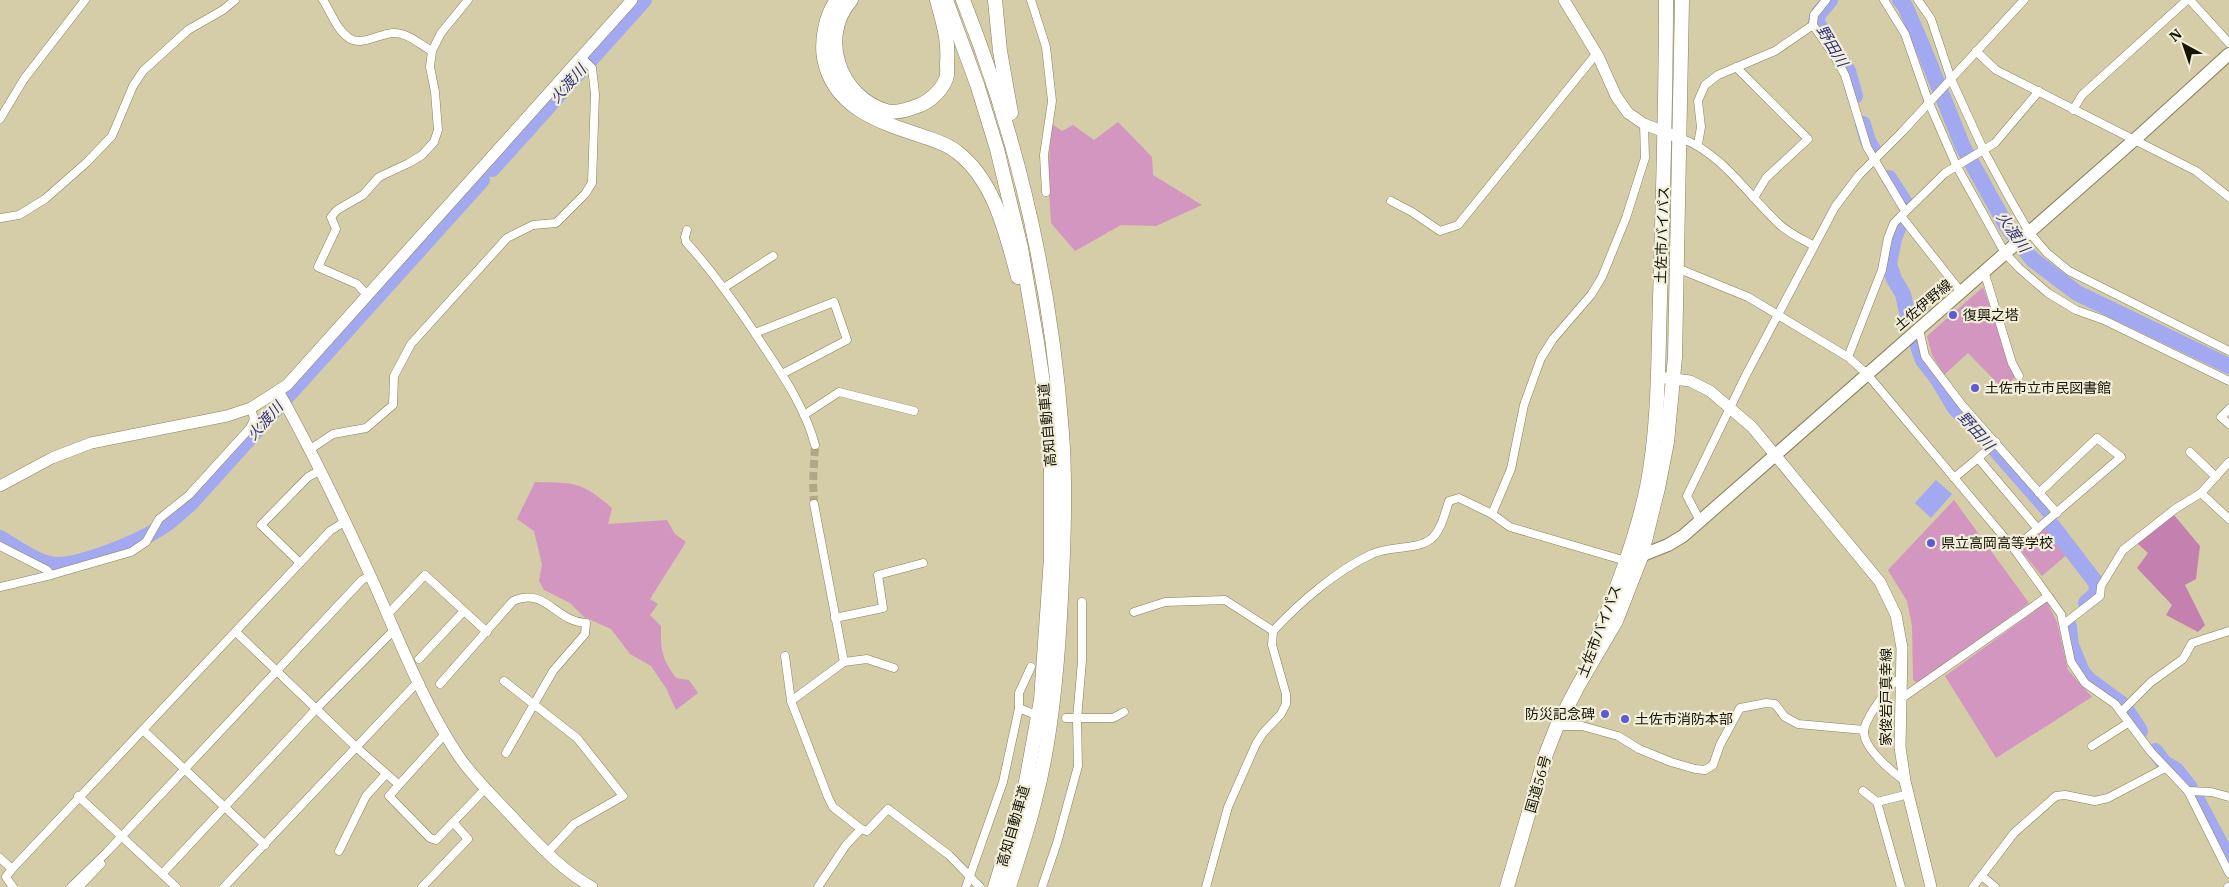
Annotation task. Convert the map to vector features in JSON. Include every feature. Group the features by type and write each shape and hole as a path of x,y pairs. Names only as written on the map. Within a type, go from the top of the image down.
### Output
{"highway":[{"path":"837,0 832,7 824,34 823,53 826,69 836,88 848,103 868,117 956,151 977,173 991,196 1003,223 1018,279 1050,437"},
{"path":"852,0 845,7 834,46 838,64 844,79 864,99 887,112 907,110 926,103 938,92 946,79 949,44 937,0"},
{"name":"高知自動車道","path":"946,0 977,84 997,149 1021,248 1037,342 1050,437 1051,558 1041,700 1024,793 995,887"},
{"name":"高知自動車道","path":"963,0 993,78 1014,145 1037,244 1053,339 1062,434 1063,550 1060,624 1053,703 1036,798 1009,887"},
{"path":"995,0 1000,50 1010,107 1014,145"},
{"name":"土佐市バイパス","path":"1579,684 1626,561 1648,479 1652,453 1657,377 1665,132 1666,0"},
{"name":"土佐市バイパス","path":"1579,684 1616,620 1640,557 1667,442 1673,379 1677,268 1682,0"},
{"name":"国道56号","path":"1507,887 1546,754 1557,726 1579,684"}],"main road":[{"name":"土佐伊野線","path":"1626,561 1640,557 1683,536 2135,139 2229,54"}],"street":[{"path":"0,119 24,79 85,0"},
{"path":"0,218 19,215 46,199 86,163 112,136 133,86 143,71 188,30 223,10 236,0"},
{"path":"323,0 339,28 350,39 360,42 394,33 410,37 432,51"},
{"path":"367,295 357,284 318,268 336,229 331,218 337,210 363,195 379,177 410,163 422,155 434,142 438,130 436,92 430,66 432,51 441,33 468,0"},
{"path":"0,486 52,458 91,442 227,416 282,397 287,385 632,0"},
{"path":"1031,0 1046,46 1052,101 1044,155 1046,192"},
{"path":"1564,0 1597,53 1616,96 1628,113 1644,124 1698,144 1715,158 1779,224 1814,246"},
{"path":"1698,144 1701,127 1698,101 1705,85 1718,75 1775,51 1812,25 1814,15 1826,0"},
{"path":"1884,0 1904,34 1930,102 1958,164 2007,251 2048,293 2076,310 2104,320 2229,381"},
{"path":"1918,0 1931,19 1949,81 1981,153 2028,233 2047,253 2069,271 2229,351"},
{"path":"1700,520 1687,496 1746,375 1835,207 1874,159 1930,102 2024,0"},
{"path":"2073,110 2082,95 2189,0 2229,43"},
{"path":"1812,25 1845,75 1867,147 1903,213 1961,292"},
{"path":"1976,51 1996,70 2196,171 2229,197"},
{"path":"1391,201 1412,212 1440,231 1458,224 1597,53"},
{"path":"309,450 333,434 366,428 393,405 394,376 411,344 507,238 532,225 556,224 585,194 592,183 595,94 592,68 581,57"},
{"path":"1736,67 1808,139 1766,178 1754,198"},
{"path":"1848,357 1882,270 1888,238 1894,223 1958,164 1981,153 1995,143 2039,91"},
{"path":"1492,514 1511,469 1524,405 1541,358 1553,339 1590,295 1602,277 1626,218 1645,158 1644,124"},
{"path":"687,230 686,242 725,287 782,374 810,425 815,445"},
{"path":"725,287 773,256"},
{"path":"1677,268 1748,297 1848,357 1867,374 2014,549 2061,614 2071,662 2085,683 2122,711 2128,723 2165,768 2188,791 2229,873"},
{"path":"1984,272 2012,363 2019,376"},
{"path":"756,334 834,302 847,340 782,374"},
{"path":"1919,329 1925,356 1962,405 2057,513"},
{"name":"家俊岩戸真幸線","path":"1657,377 1690,381 1710,391 1752,427 1880,582 1896,615 1902,648 1900,747 1905,780 1931,887"},
{"path":"804,415 839,392 914,411"},
{"path":"282,397 446,734 472,773 547,853 575,878 592,887"},
{"path":"0,587 131,552 149,537 153,527 189,495 250,428 254,419 251,408"},
{"path":"2229,409 2221,417 2229,424"},
{"path":"2014,549 2121,457 2097,438 2039,493"},
{"path":"1954,478 1996,442"},
{"path":"2190,452 2216,477"},
{"path":"1978,458 2038,529"},
{"path":"2064,624 2100,596 2100,586 2123,550 2175,509 2201,493 2229,462"},
{"path":"300,563 261,525 308,477 319,471"},
{"path":"2201,493 2229,519"},
{"path":"1206,887 1228,807 1256,744 1286,704 1286,694 1272,645 1273,631 1332,579 1373,553 1421,544 1431,539 1438,531 1449,501 1459,498 1492,514 1510,526 1626,561"},
{"path":"814,504 844,662"},
{"path":"13,887 6,877 78,796 143,730 330,531 344,522"},
{"path":"0,546 47,570 50,575"},
{"path":"835,618 883,608 878,575 923,563"},
{"path":"387,615 425,575 487,632"},
{"path":"71,887 107,852 362,580 370,576"},
{"path":"440,684 513,602 530,596 540,599 568,619 586,623 584,634 553,671 506,753"},
{"path":"1902,698 2048,596"},
{"path":"1134,612 1165,602 1225,600 1273,631"},
{"path":"1042,887 1057,843 1078,766 1077,719 1082,661 1082,602"},
{"path":"419,660 464,611"},
{"path":"162,874 317,708 394,630"},
{"path":"2122,711 2151,682 2183,659 2192,643 2229,630"},
{"path":"236,632 356,747 398,784"},
{"path":"785,656 791,701 833,806 862,829 867,830 888,809 948,855 980,887"},
{"path":"791,701 844,662 867,659 894,668"},
{"path":"966,887 1002,782 1019,708 1019,693 1032,667"},
{"path":"1901,678 1890,684 1871,714 1864,730 1866,741 1872,750 1895,774 1905,780"},
{"path":"504,681 577,738 623,796 574,824 547,853"},
{"path":"224,887 414,686 420,683"},
{"path":"1557,726 1582,726 1618,736 1638,749 1663,759 1695,769 1705,770 1713,765 1720,745 1740,708 1766,703 1775,704 1785,717 1798,724 1864,730"},
{"path":"1019,708 1031,713"},
{"path":"1066,718 1113,718 1124,712"},
{"path":"2092,746 2128,723"},
{"path":"143,730 265,845"},
{"path":"446,734 389,796 430,838 436,840 486,788"},
{"path":"1974,887 2014,834 2056,796 2065,795 2095,800 2108,798 2165,768"},
{"path":"339,851 366,796 386,774"},
{"path":"1863,791 1877,802 1901,887"},
{"path":"2188,791 2211,792 2229,797"},
{"path":"1877,802 1909,794"},
{"path":"78,796 176,887"},
{"path":"422,887 468,839 453,822"},
{"path":"818,887 846,845 862,829"},
{"path":"79,887 104,862 107,852"},
{"path":"0,858 12,870"},
{"path":"1982,876 1994,887"}],"shaded area":[{"path":"1118,122 1152,157 1153,175 1202,205 1156,226 1121,225 1075,251 1051,223 1048,175 1052,124 1062,131 1073,125 1094,140"},
{"path":"1983,287 2015,377 2003,389 1968,353 1944,375 1932,355 1927,336"},
{"path":"535,482 569,484 585,488 612,508 608,524 667,520 675,534 686,542 650,599 658,604 650,615 661,626 662,648 667,665 676,678 689,680 698,693 676,710 666,688 651,666 630,654 611,629 584,617 570,603 544,590 539,581 542,565 534,531 517,519"},
{"path":"1954,500 2029,603 1917,683 1913,680 1912,626 1907,601 1888,570"},
{"path":"2174,515 2200,546 2196,579 2185,585 2205,625 2198,632 2166,615 2172,605 2137,568 2148,553 2137,543"},
{"path":"2048,526 2069,553 2042,576 2023,553 2023,547"},
{"path":"2047,602 2057,622 2068,670 2092,697 1996,758 1945,676"}],"water":[{"path":"1936,480 1952,494 1931,518 1915,503"}],"waterway":[{"name":"火渡川","path":"492,169 644,0"},
{"name":"野田川","path":"1830,0 1819,13 1816,21 1848,71 1855,96"},
{"name":"火渡川","path":"1900,0 1905,6 1922,45 1963,147 2006,225 2032,259 2077,293 2229,366"},
{"name":"野田川","path":"1863,124 1868,141 1874,151"},
{"name":"野田川","path":"1889,178 1905,203"},
{"name":"火渡川","path":"0,538 26,554 48,564 66,564 111,552 141,539 170,521 190,504 482,180"},
{"name":"野田川","path":"1900,223 1894,239 1889,264 1894,279 1903,294 1908,317"},
{"name":"野田川","path":"1916,341 1923,360 1937,378 1955,408 1981,433 2050,512"},
{"name":"野田川","path":"2051,524 2097,584 2096,594 2086,603"},
{"name":"野田川","path":"2069,626 2071,645 2082,672 2089,680 2123,705 2140,731"},
{"name":"野田川","path":"2155,751 2164,763 2176,770 2190,788"},
{"name":"野田川","path":"2194,794 2229,860"}],"tunnel":[{"path":"814,504 815,445"}],"place":[{"name":"復興之塔","path":"1953,315"},
{"name":"土佐市立市民図書館","path":"1975,388"},
{"name":"県立高岡高等学校","path":"1931,543"},
{"name":"防災記念碑","path":"1605,714"},
{"name":"土佐市消防本部","path":"1625,719"}]}
